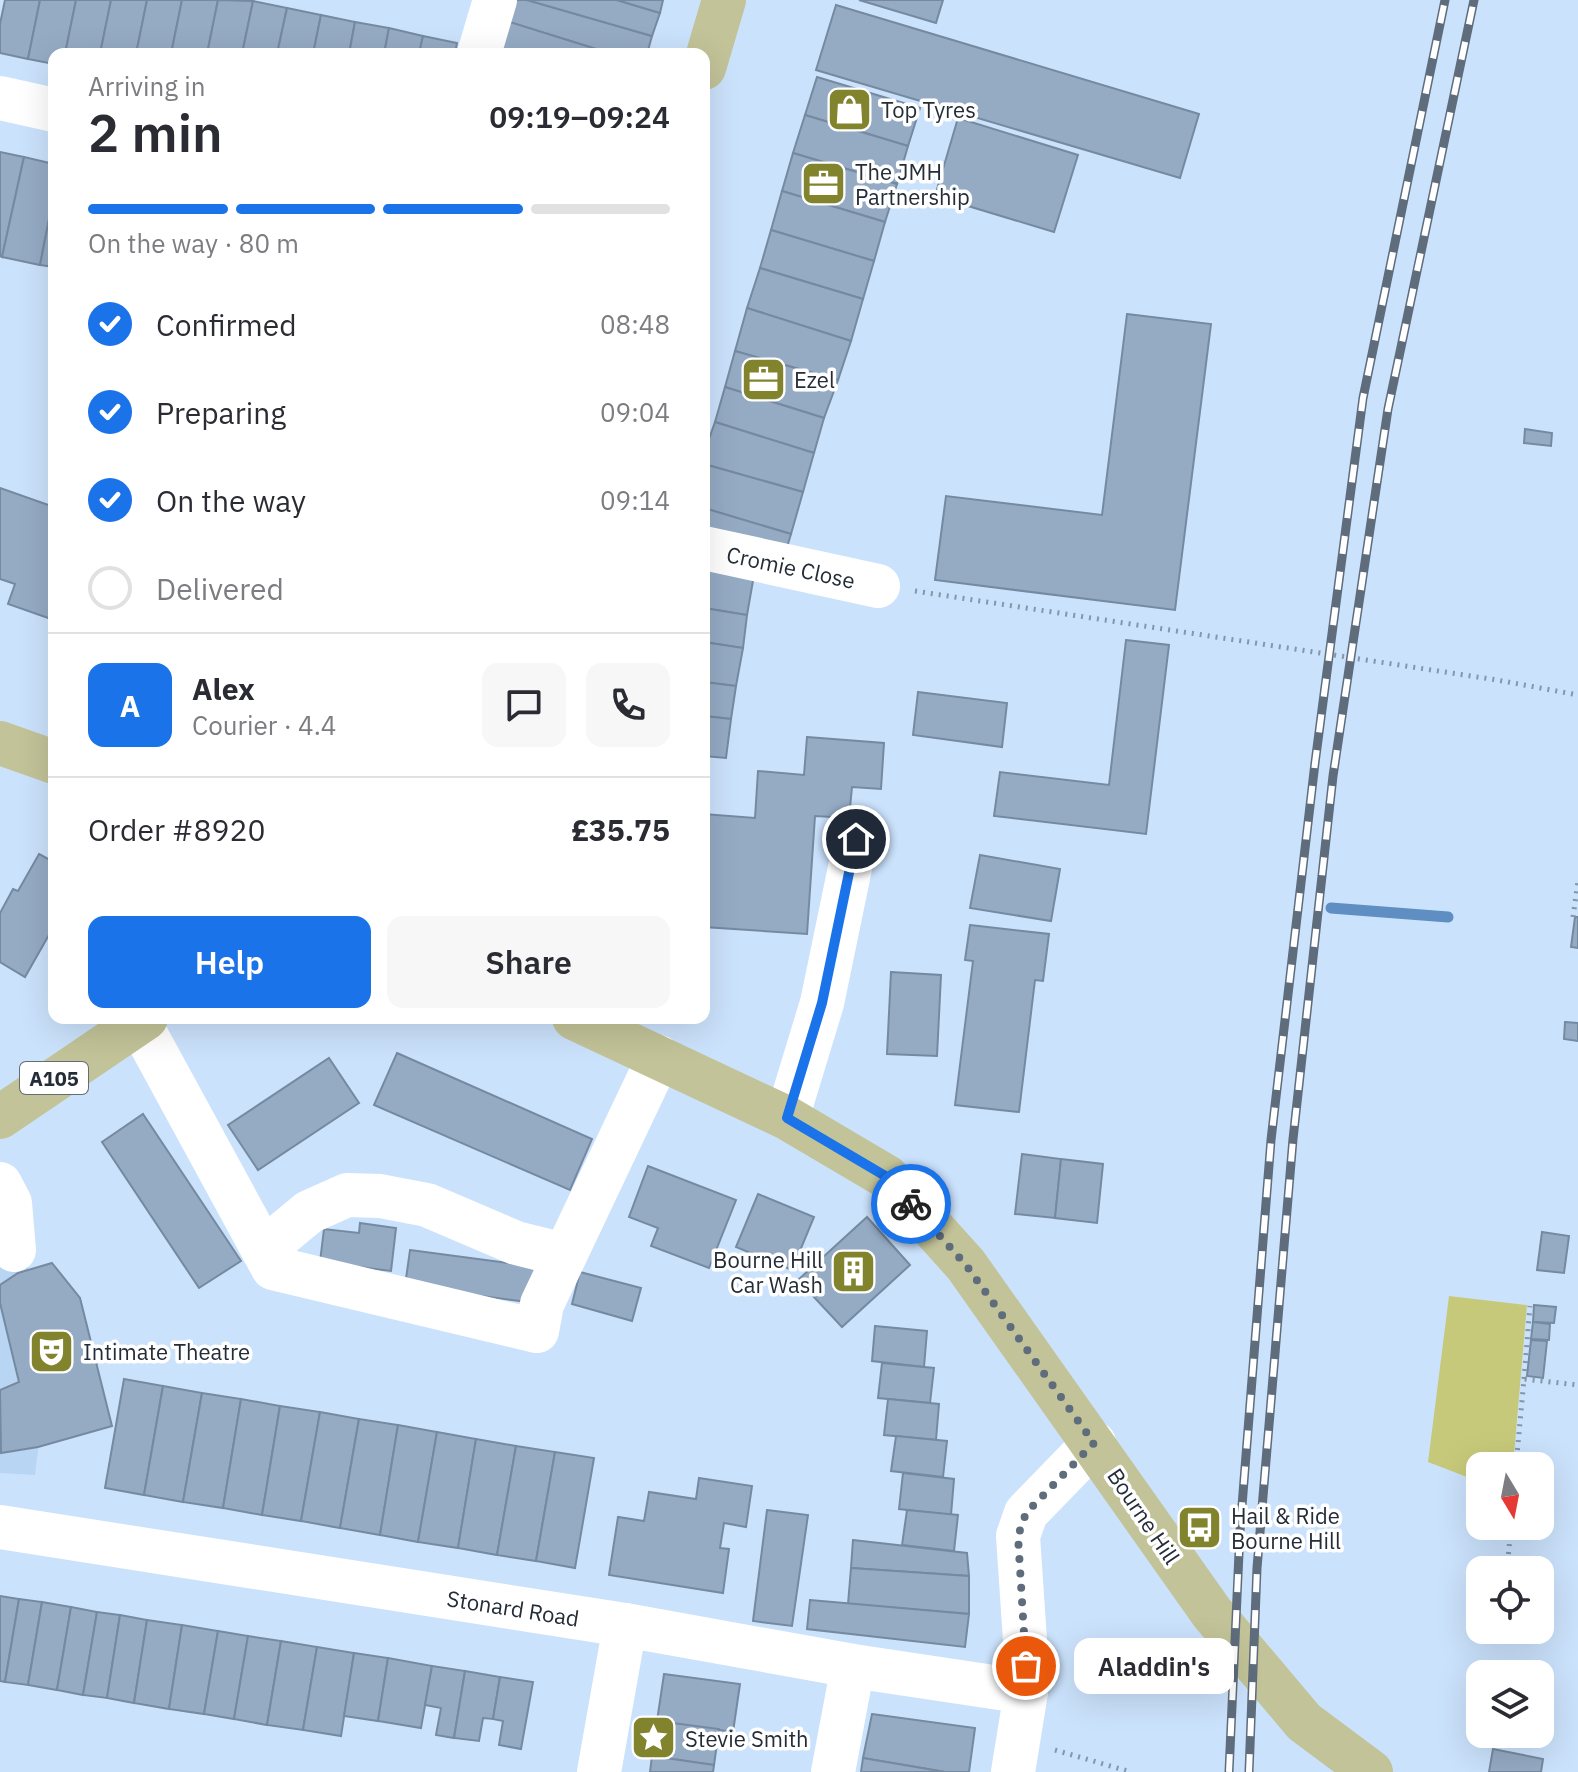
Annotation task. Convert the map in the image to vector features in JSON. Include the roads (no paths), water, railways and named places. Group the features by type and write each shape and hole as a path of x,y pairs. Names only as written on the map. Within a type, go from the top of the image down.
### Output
{"main road":[{"path":"710,48 724,0"},
{"path":"0,743 48,760"},
{"name":"A105","path":"0,1117 137,1024"},
{"name":"Bourne Hill","path":"587,1024 787,1118 887,1177 966,1265 1212,1613 1304,1722 1365,1769"}],"street":[{"path":"481,48 495,0"},
{"path":"0,98 48,109"},
{"name":"Cromie Close","path":"710,549 878,586"},
{"path":"787,1118 822,1003 856,839"},
{"path":"145,1024 273,1268 537,1331 542,1304 659,1057"},
{"path":"0,1184 10,1203 14,1250"},
{"path":"263,1250 309,1212 347,1195 380,1196 427,1205 516,1243 565,1255"},
{"path":"1016,1756 1026,1692 1018,1536 1026,1513 1094,1443"},
{"name":"Stonard Road","path":"0,1527 1026,1692"},
{"path":"599,1772 646,1629"},
{"path":"833,1772 853,1666"}],"waterway":[{"path":"1331,908 1448,917"}],"railway":[{"path":"1229,1772 1240,1531 1271,1140 1315,763 1363,398 1445,0"},
{"path":"1249,1772 1257,1568 1293,1139 1333,776 1388,409 1474,0"}],"place":[{"name":"Top Tyres","path":"850,109"},
{"name":"The JMH Partnership","path":"824,184"},
{"name":"Ezel","path":"763,379"},
{"name":"Bourne Hill Car Wash","path":"854,1272"},
{"name":"Intimate Theatre","path":"52,1351"},
{"name":"Hail & Ride Bourne Hill","path":"1200,1528"},
{"name":"Aladdin's","path":"1026,1666"},
{"name":"Stevie Smith","path":"654,1738"}]}
